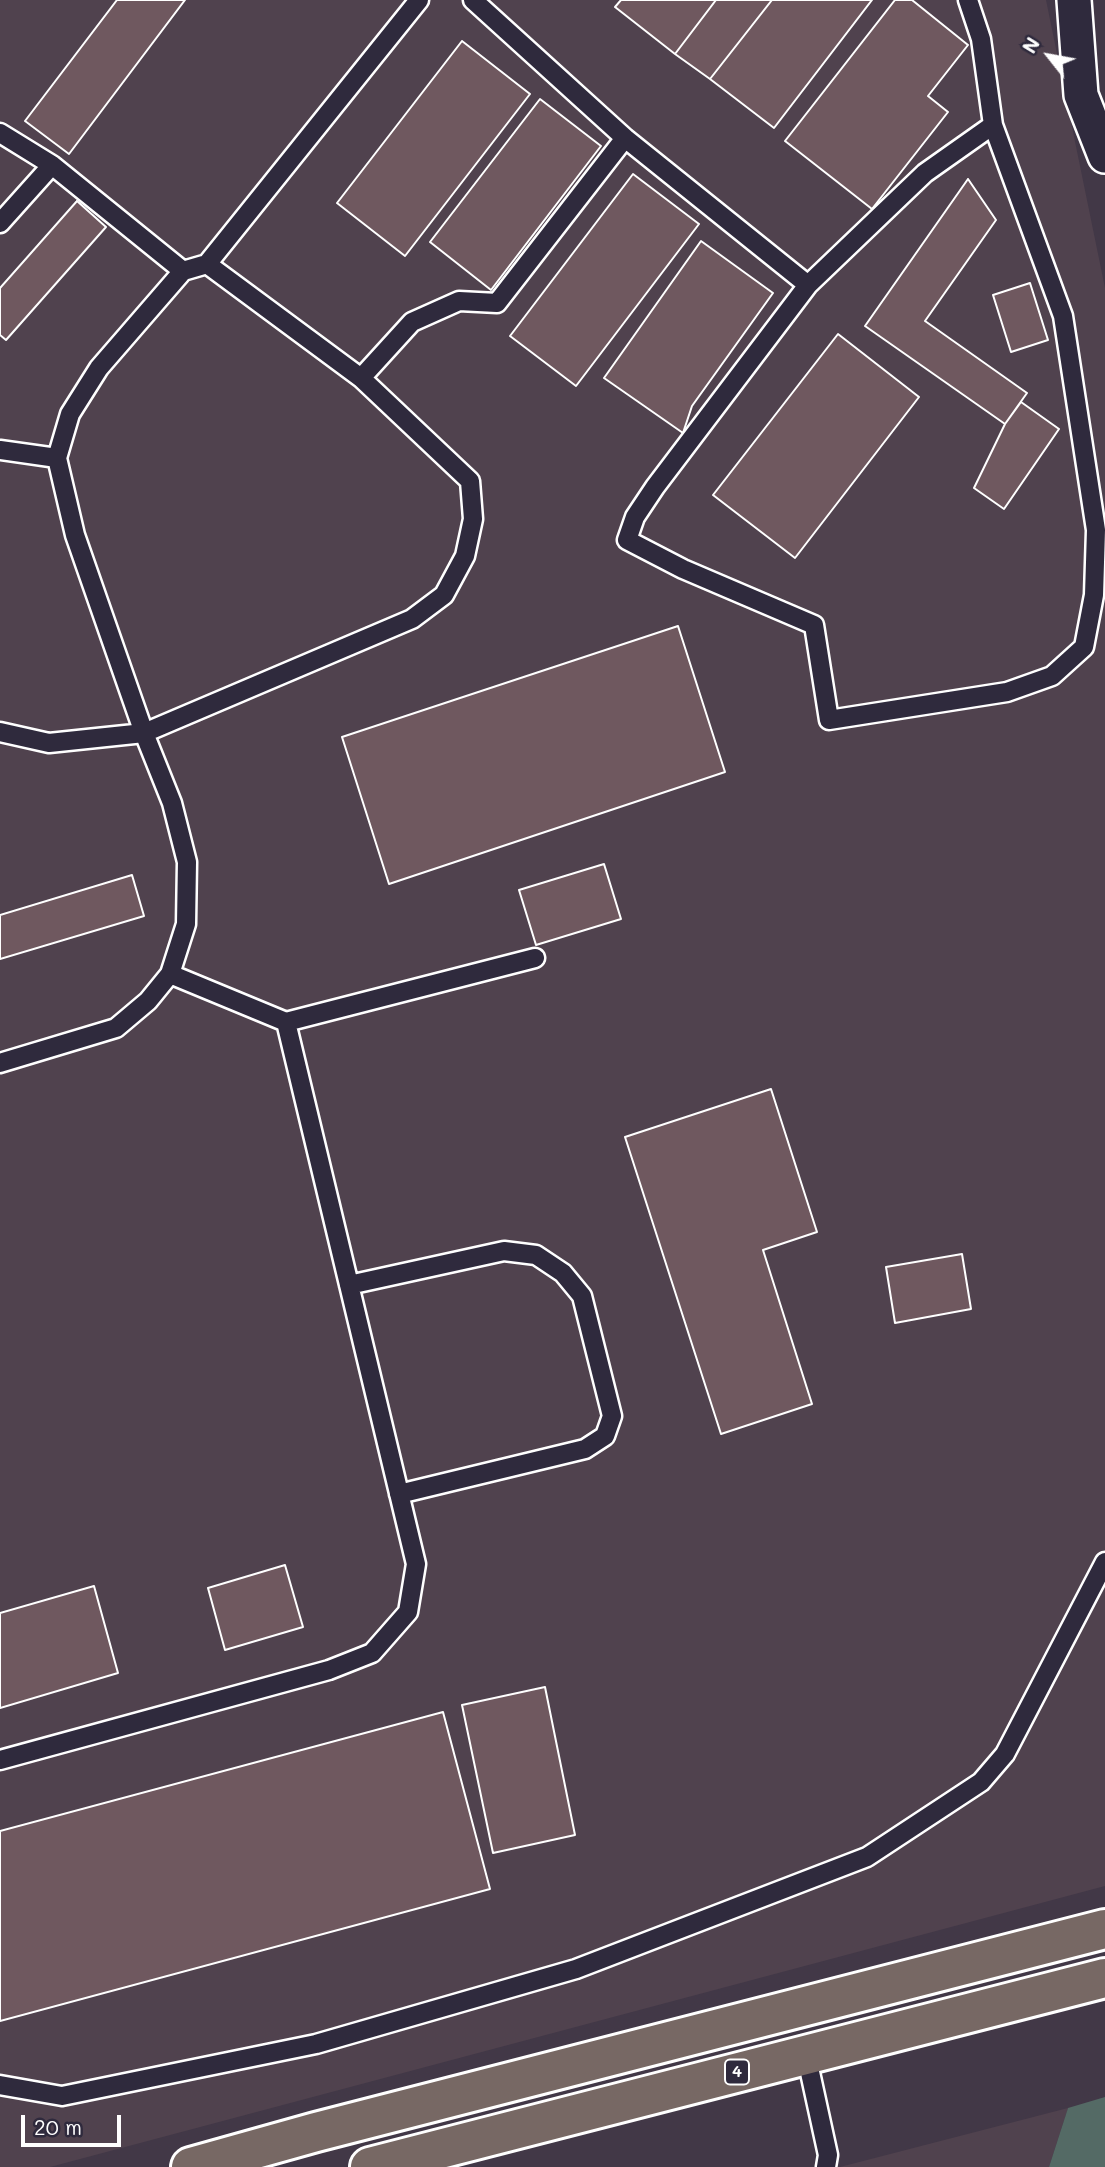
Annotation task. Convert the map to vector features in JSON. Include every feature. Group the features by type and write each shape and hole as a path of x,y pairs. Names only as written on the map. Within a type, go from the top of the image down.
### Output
{"main road":[{"path":"191,2167 329,2128 1105,1929"},
{"name":"4","path":"370,2167 1105,1978"}],"street":[{"path":"1074,0 1081,95 1105,156"},
{"path":"1081,95 1105,63"}],"lane":[{"path":"0,1063 116,1028 148,1001 170,974 186,924 187,862 172,803 144,733 75,535 57,458 70,414 99,368 183,271 207,264 419,0"},
{"path":"473,0 625,138 808,285"},
{"path":"968,0 981,39 993,125 1063,316 1096,530 1094,595 1084,647 1052,676 1007,692 829,719 814,625 683,569 627,540 635,517 655,487 808,285 925,173 993,125"},
{"path":"0,133 51,164 183,271"},
{"path":"361,378 412,322 459,301 497,303 625,138"},
{"path":"0,223 51,164"},
{"path":"0,732 49,743 144,733 412,619 444,595 465,556 473,519 470,481 361,378 207,264"},
{"path":"0,450 57,458"},
{"path":"170,974 286,1022 535,958"},
{"path":"0,1760 329,1670 372,1653 408,1612 416,1564 286,1022"},
{"path":"349,1285 504,1251 536,1255 563,1273 582,1296 612,1416 605,1436 585,1449 399,1494"},
{"path":"0,2085 62,2096 316,2044 576,1969 867,1857 981,1783 1005,1754 1105,1562"},
{"path":"806,2054 828,2155 826,2167"}],"shaded area":[{"path":"0,0 1046,0 1105,288 1105,1886 50,2167 0,2167"},
{"path":"1068,2108 1049,2167 840,2167"}],"green space":[{"path":"1105,2097 1105,2167 1049,2167 1068,2108"}],"building":[{"path":"117,0 185,0 69,154 25,121"},
{"path":"621,0 716,0 675,54 615,7"},
{"path":"716,0 772,0 710,79 675,54"},
{"path":"772,0 872,0 774,128 710,79"},
{"path":"895,0 912,0 968,45 928,96 948,112 872,209 785,141"},
{"path":"462,41 530,94 405,256 337,203"},
{"path":"540,99 601,146 491,290 430,242"},
{"path":"633,174 699,224 576,386 510,336"},
{"path":"968,179 996,220 925,321 1027,393 1005,424 865,326"},
{"path":"77,201 106,227 6,340 0,335 0,288"},
{"path":"701,241 773,293 692,406 683,433 604,378"},
{"path":"1030,283 1048,340 1011,352 993,295"},
{"path":"838,334 919,397 795,558 713,495"},
{"path":"1021,402 1059,429 1004,509 974,488 1005,424"},
{"path":"678,626 725,772 389,884 342,737"},
{"path":"604,864 621,919 536,945 519,890"},
{"path":"132,875 144,916 0,959 0,915"},
{"path":"771,1089 817,1232 763,1250 812,1404 721,1434 625,1137"},
{"path":"962,1254 971,1309 895,1323 886,1267"},
{"path":"285,1565 303,1627 225,1650 208,1588"},
{"path":"94,1586 118,1673 0,1708 0,1613"},
{"path":"545,1687 575,1835 493,1853 462,1705"},
{"path":"443,1712 490,1889 0,2021 0,1831"}]}
